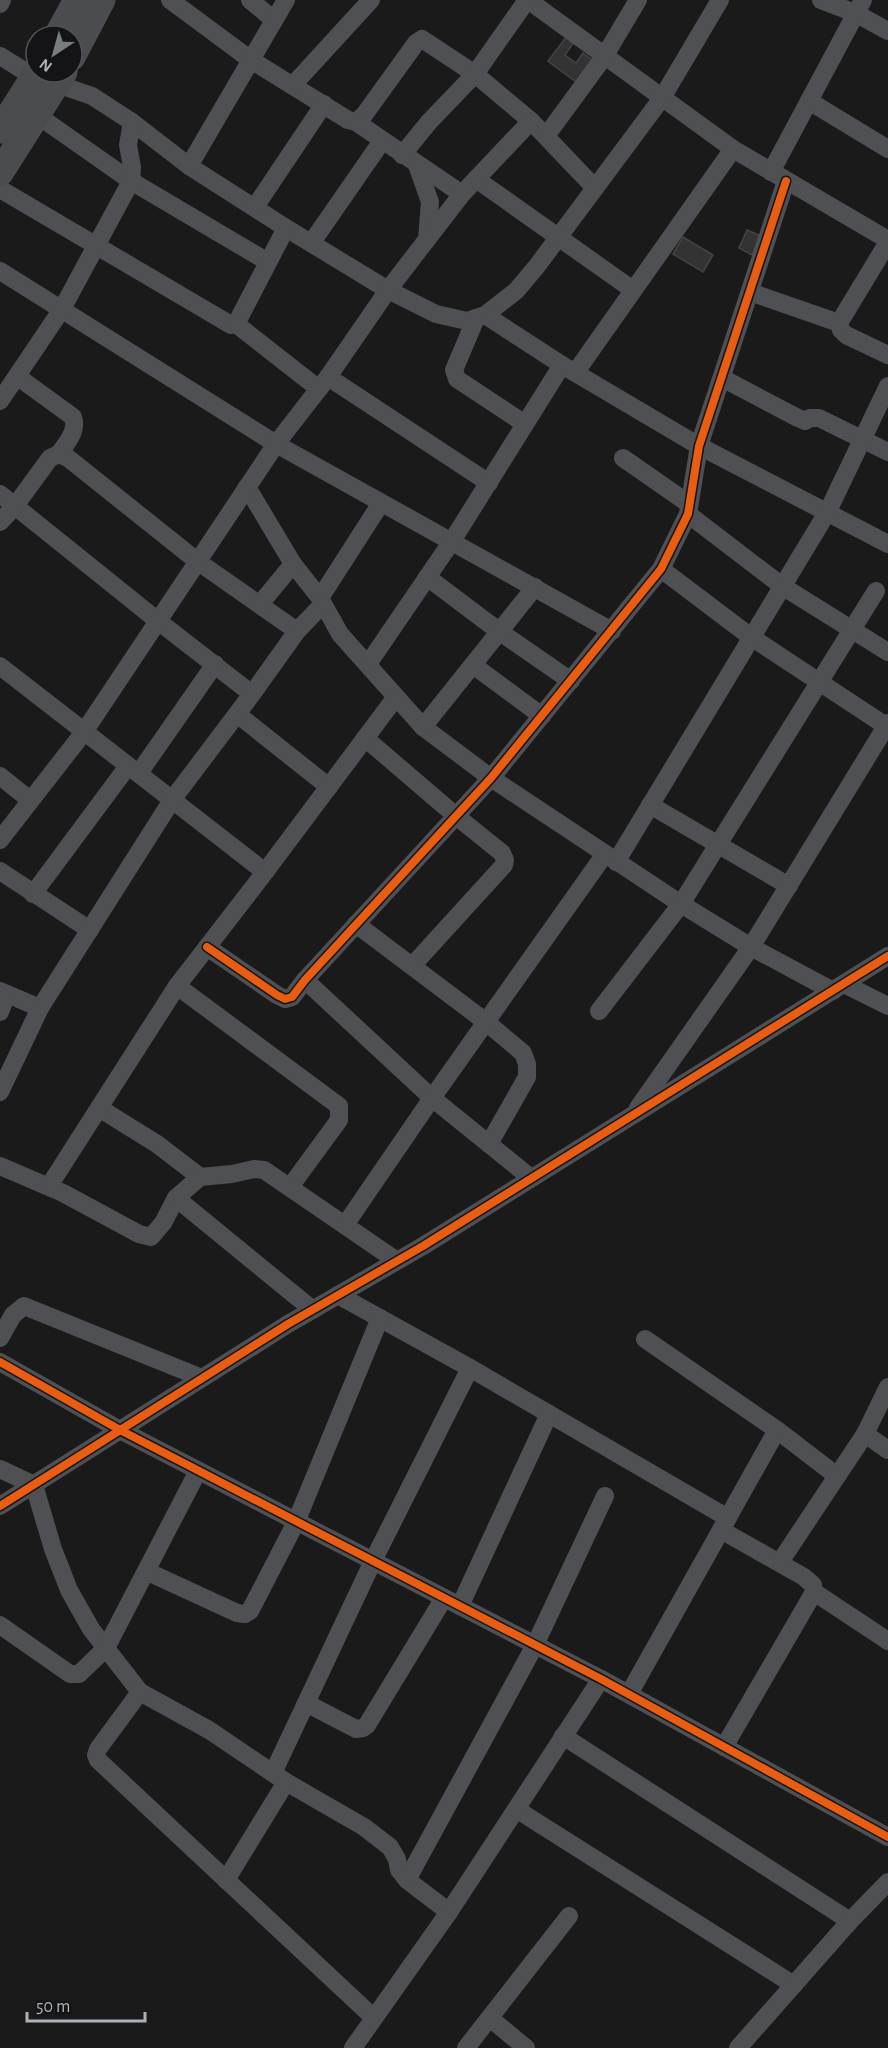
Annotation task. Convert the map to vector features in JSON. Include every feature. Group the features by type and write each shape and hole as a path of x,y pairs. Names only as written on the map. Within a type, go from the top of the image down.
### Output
{"main road":[{"path":"64,24 77,0"},
{"path":"84,34 102,0"},
{"path":"0,130 41,84"},
{"path":"0,173 37,115 46,84"}],"street":[{"path":"170,0 251,60 348,120 356,122 462,194"},
{"path":"250,0 274,20"},
{"path":"189,166 286,0"},
{"path":"293,85 371,0"},
{"path":"410,160 429,122 475,74 528,0 733,149 888,241 839,323 846,335 888,355"},
{"path":"546,136 604,57 638,0"},
{"path":"66,84 92,96 132,122 189,166 388,290 436,314 467,321 481,316 516,291 558,238 662,98 720,0"},
{"path":"821,0 859,6 888,31"},
{"path":"207,947 285,999 292,997 305,980 491,778 662,569 688,509 699,446 750,292 779,177 809,101 859,6"},
{"path":"356,122 364,116 416,43 422,39 475,74 531,121 595,188"},
{"path":"0,56 24,66"},
{"path":"809,101 888,149"},
{"path":"255,207 324,104"},
{"path":"37,115 131,181 268,262"},
{"path":"0,840 84,732 276,444 323,383 388,290 462,194 531,121"},
{"path":"0,401 62,309 131,181 132,167 128,145 132,122"},
{"path":"312,242 382,141"},
{"path":"368,664 452,541 525,424 633,290 733,149"},
{"path":"410,160 430,202 427,239"},
{"path":"476,179 633,290"},
{"path":"0,189 226,323 236,324 323,383 489,483"},
{"path":"236,324 286,228"},
{"path":"2,275 62,309 276,444 612,631"},
{"path":"750,292 839,323"},
{"path":"481,316 699,446 888,544"},
{"path":"481,316 454,370 457,379 525,424"},
{"path":"0,522 15,506 50,458 59,454 74,432 76,423 73,417 18,377"},
{"path":"722,378 796,417 805,421 810,418 819,418 888,452"},
{"path":"345,1225 486,1022 650,805 828,511 888,386"},
{"path":"59,454 68,458 197,561 297,631"},
{"path":"623,458 782,586 888,652"},
{"path":"247,487 293,564 322,601 340,634 423,727 491,778 610,858 751,947 838,987 888,1006"},
{"path":"0,494 252,694"},
{"path":"0,1092 40,1008 172,800 297,631 322,601 381,503"},
{"path":"260,604 293,564"},
{"path":"634,1115 751,947 887,724 751,637 662,569"},
{"path":"428,577 500,632 571,681"},
{"path":"423,727 535,587"},
{"path":"599,1011 681,904 876,591"},
{"path":"33,894 134,770 215,664"},
{"path":"473,665 542,716"},
{"path":"0,666 266,872"},
{"path":"49,1186 177,986 266,872 396,697"},
{"path":"237,714 329,787"},
{"path":"365,738 502,853 505,860 504,865 412,966"},
{"path":"0,776 30,800"},
{"path":"650,805 789,886"},
{"path":"0,872 90,930"},
{"path":"356,924 486,1022 523,1053 527,1064 527,1077 489,1144"},
{"path":"0,1506 202,1378 397,1261 888,956"},
{"path":"305,980 432,1098 531,1178"},
{"path":"177,986 339,1106 339,1120 290,1187"},
{"path":"0,1012 4,993 40,1008"},
{"path":"99,1108 157,1144 200,1177"},
{"path":"0,1166 49,1186 139,1234 151,1237 163,1224 176,1198 200,1177 254,1169 264,1170 397,1261"},
{"path":"176,1198 313,1310"},
{"path":"338,1295 549,1414 724,1524 804,1576 813,1585 814,1593 724,1747"},
{"path":"0,1338 14,1315 24,1306 202,1378"},
{"path":"146,1571 237,1613 245,1614 250,1611 296,1522 380,1318"},
{"path":"645,1339 777,1430 837,1476"},
{"path":"0,1362 120,1430 601,1679 888,1837"},
{"path":"226,1880 280,1778 306,1703 373,1561 470,1368"},
{"path":"780,1562 865,1434 888,1387"},
{"path":"306,1703 356,1729 367,1725 452,1602 549,1414"},
{"path":"629,1694 777,1430"},
{"path":"865,1434 888,1450"},
{"path":"0,1469 34,1485 53,1549 69,1590 91,1629 140,1692 209,1730 280,1778 364,1827 390,1847 397,1859 399,1870 406,1880 449,1912"},
{"path":"0,1624 75,1675 79,1674 106,1648 198,1471"},
{"path":"406,1880 535,1645 605,1496"},
{"path":"814,1593 888,1641"},
{"path":"352,2048 449,1912 601,1679"},
{"path":"140,1692 98,1749 96,1755 98,1760 374,2018"},
{"path":"563,1736 850,1921"},
{"path":"516,1809 794,1985"},
{"path":"738,2048 888,1881"},
{"path":"466,2048 569,1916"},
{"path":"489,2018 526,2048"}],"building":[{"path":"567,36 574,42 565,55 576,63 583,53 592,60 576,82 548,61"},
{"path":"747,230 761,236 752,255 739,248"},
{"path":"683,237 713,255 703,272 673,254"}],"cycle path":[{"path":"207,947 277,995 285,999 292,997 305,980 491,778 661,569 688,514 699,446 786,181"},
{"path":"0,1506 288,1324 423,1246 888,956"},
{"path":"0,1362 120,1430 601,1679 888,1837"}]}
